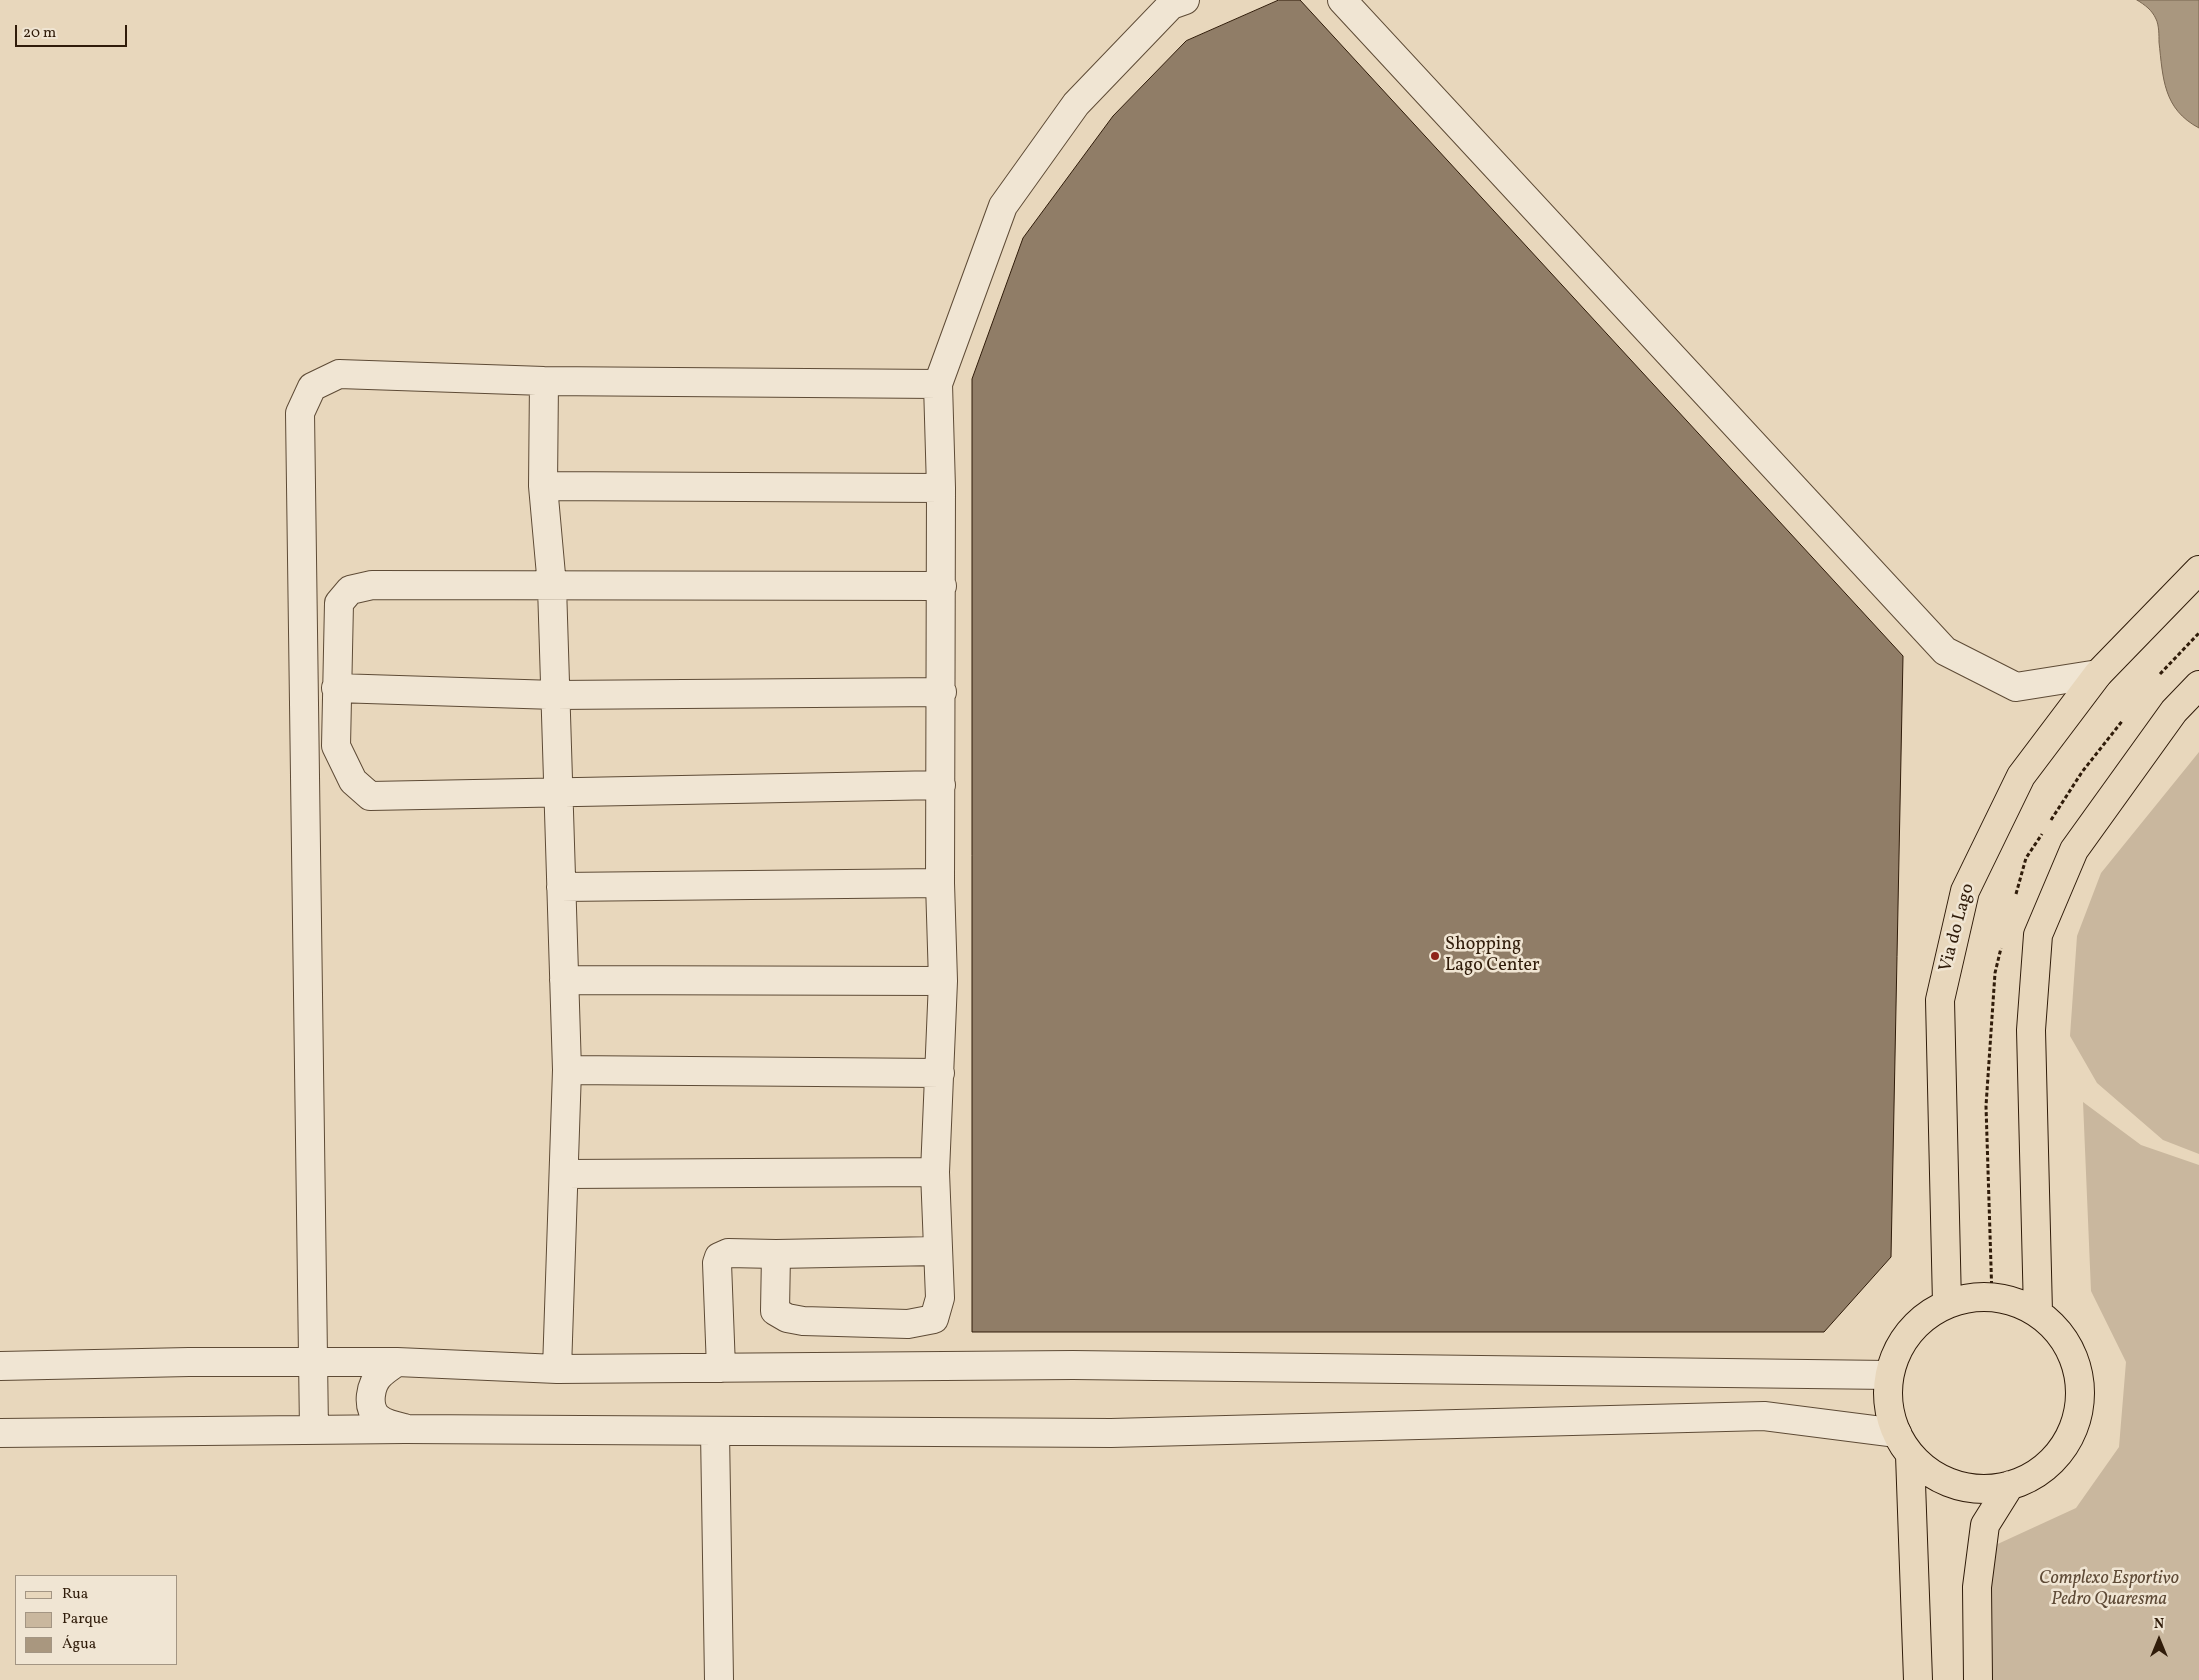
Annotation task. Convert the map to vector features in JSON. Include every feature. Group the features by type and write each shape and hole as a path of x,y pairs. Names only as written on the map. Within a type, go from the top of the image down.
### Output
{"main road":[{"name":"Via do Lago","path":"1946,1304 1940,1000 1965,891 2021,776 2098,674 2199,570"},
{"path":"2038,1312 2031,1030 2038,935 2074,850 2174,711 2199,685"},
{"path":"1904,1444 1930,1472 1953,1484 1983,1489 2010,1485 2035,1474 2056,1457 2071,1434 2079,1409 2080,1381 2073,1356 2059,1331 2038,1312 2012,1301 1979,1297 1946,1304 1920,1321 1900,1345 1889,1375 1887,1394 1889,1408 1904,1444 1918,1680"},
{"path":"1978,1680 1977,1587 1985,1525 2010,1485"}],"street":[{"path":"776,1254 774,1311 787,1318 803,1321 908,1324 934,1319 940,1298 937,1251 936,1172 943,981 940,883 942,586 938,384 1003,206 1076,104 1171,5 1185,0"},
{"path":"1342,0 1945,651 2016,687 2098,674"},
{"path":"314,1430 300,413 312,387 339,374 544,381 938,384"},
{"path":"544,381 543,486 552,586 567,1070 565,1174 560,1251 558,1369"},
{"path":"543,486 941,488"},
{"path":"941,785 370,796 353,781 336,746 336,688 338,603 350,590 372,585 942,586"},
{"path":"336,688 555,695 942,692"},
{"path":"561,887 940,883"},
{"path":"564,980 943,981"},
{"path":"567,1070 940,1073"},
{"path":"565,1174 936,1172"},
{"path":"721,1368 717,1263 719,1257 728,1252 776,1254 937,1251"},
{"path":"0,1366 312,1362 396,1362 558,1369 1073,1365 1889,1375"},
{"path":"396,1362 379,1376 372,1389 370,1404 377,1417 388,1424 405,1429"},
{"path":"0,1433 405,1429 1111,1433 1764,1416 1904,1444"},
{"path":"715,1432 719,1680"}],"green space":[{"path":"2199,752 2199,1154 2163,1140 2097,1083 2070,1036 2077,936 2101,873"},
{"name":"Complexo Esportivo Pedro Quaresma","path":"2083,1102 2141,1145 2199,1165 2199,1680 1992,1680 1989,1677 1989,1548 2076,1508 2119,1447 2126,1362 2091,1291"}],"water":[{"path":"2137,0 2199,0 2199,128 2178,112 2172,102 2164,80 2157,21 2150,10"}],"building":[{"name":"Shopping Lago Center","path":"1279,0 1300,0 1903,656 1891,1257 1824,1332 972,1332 972,379 1023,238 1113,116 1186,41"}],"place":[{"name":"Shopping Lago Center","path":"1435,956"}]}
